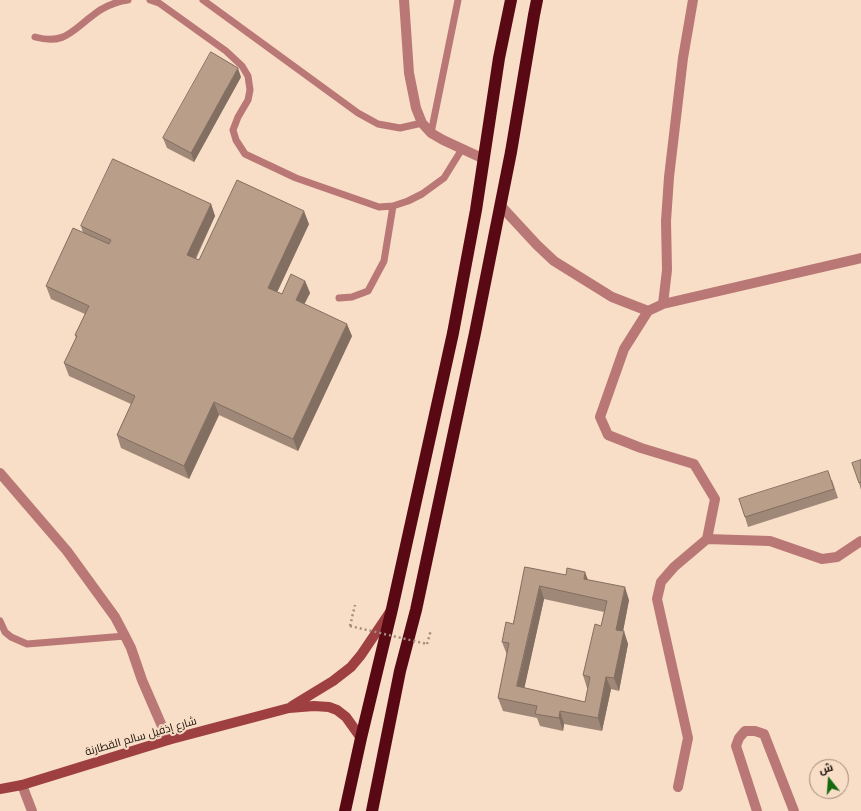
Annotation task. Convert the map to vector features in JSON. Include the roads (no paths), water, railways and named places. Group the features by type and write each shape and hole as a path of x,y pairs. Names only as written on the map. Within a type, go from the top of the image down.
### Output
{"highway":[{"path":"345,811 453,333 476,210 499,58 511,0"},
{"path":"372,811 400,671 418,602 511,152 537,0"}],"street":[{"path":"404,0 409,73 416,108 422,123 431,133 443,140 484,159"},
{"path":"663,304 667,270 666,221 669,177 682,58 693,0"},
{"path":"500,205 528,236 554,261 612,297 648,310"},
{"path":"678,787 688,738 657,599 660,582 674,567 707,539 715,499 694,464 641,448 608,435 600,417 624,349 648,310 663,304 861,258"},
{"path":"0,473 66,551 115,617 131,648 142,680 168,740"},
{"path":"707,539 770,540 822,559 837,557 861,541"},
{"name":"شارع إذفيل سالم القطارنة","path":"289,708 333,681 351,667 362,655 392,608"},
{"name":"شارع إذفيل سالم القطارنة","path":"0,789 22,785 168,740 289,708 314,706 329,707 337,710 346,717 361,738"},
{"path":"757,811 736,746 739,738 745,731 756,731 764,734 794,811"},
{"path":"22,785 32,811"}],"lane":[{"path":"35,37 56,40 69,35 102,9 128,0"},
{"path":"150,0 159,3 226,51 242,66 248,76 250,90 248,100 238,117 233,130 236,140 245,154 296,178 379,207 393,206 422,194 444,178 462,149"},
{"path":"203,0 358,113 378,124 400,128 422,123"},
{"path":"431,133 458,0"},
{"path":"339,298 352,297 368,291 384,261 393,206"},
{"path":"0,621 5,632 11,637 27,644 125,636"}]}
